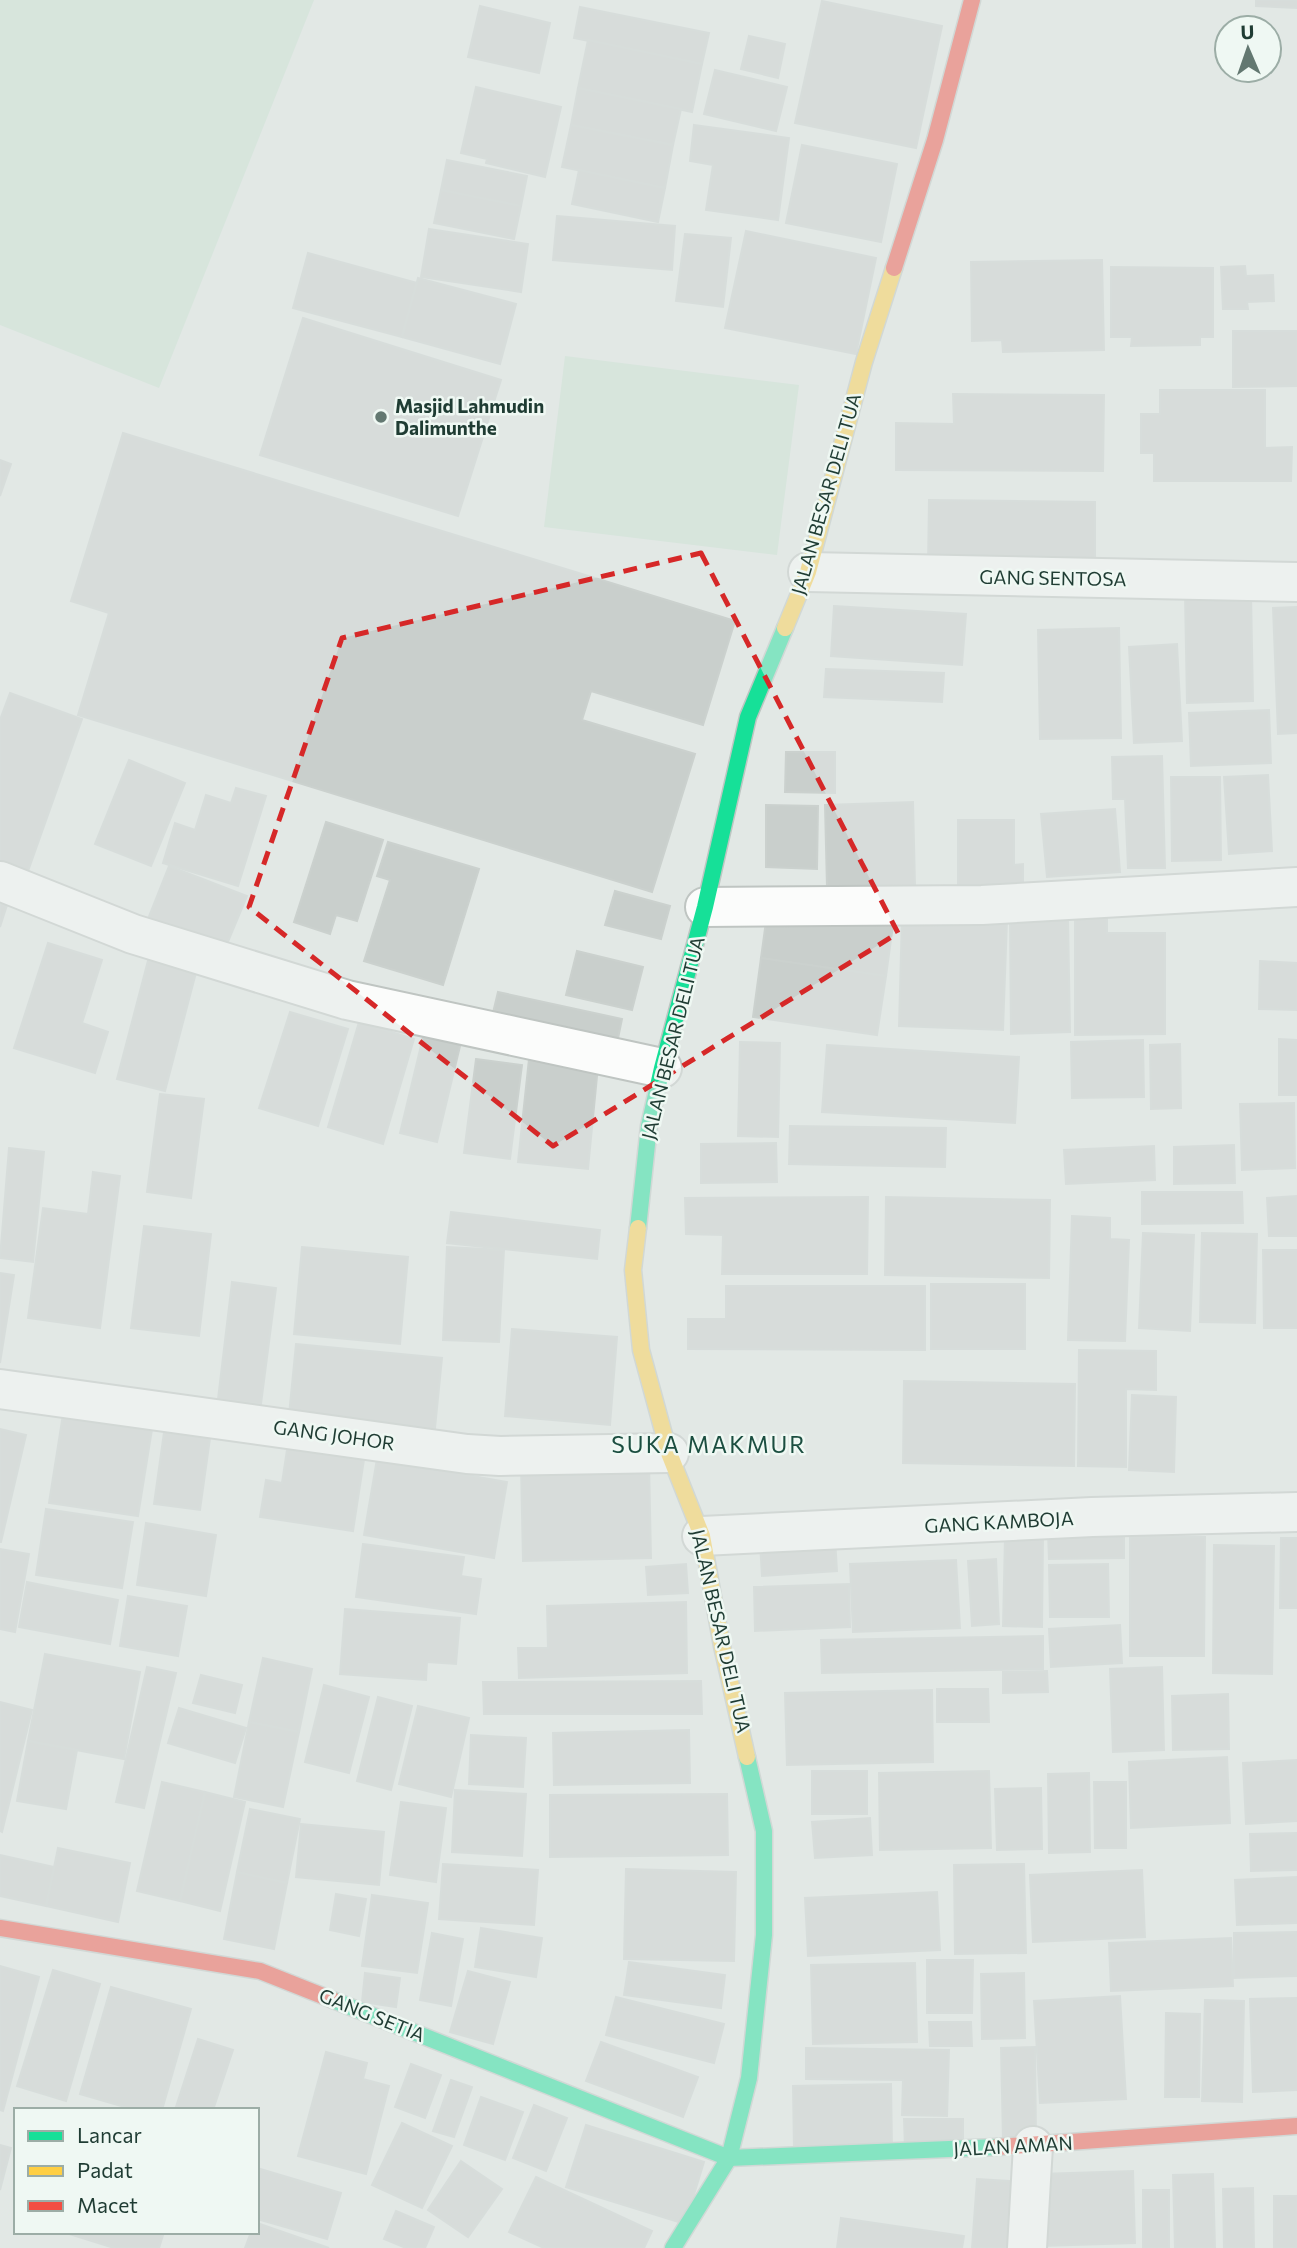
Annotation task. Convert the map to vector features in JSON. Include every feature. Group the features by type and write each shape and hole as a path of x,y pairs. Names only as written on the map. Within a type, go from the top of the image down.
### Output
{"main road":[{"name":"JALAN BESAR DELI TUA","path":"673,2248 729,2158 749,2077 764,1935 765,1831 722,1646 702,1536 669,1453 640,1350 632,1270 649,1126 705,907 748,717 808,572 864,362 935,140 972,0"},
{"name":"GANG SETIA","path":"0,1928 260,1971 729,2158"},
{"name":"JALAN AMAN","path":"729,2158 1033,2146 1297,2126"}],"street":[{"name":"GANG SENTOSA","path":"808,572 1297,583"},
{"path":"0,881 133,934 347,1000 662,1068"},
{"path":"705,907 982,905 1297,887"},
{"name":"GANG JOHOR","path":"0,1390 467,1454 500,1456 669,1453"},
{"name":"GANG KAMBOJA","path":"702,1536 1091,1517 1297,1512"},
{"path":"1027,2248 1033,2146"}],"highlighted area":[{"path":"701,553 898,933 553,1146 249,907 342,638"}],"green space":[{"path":"0,0 314,0 159,388 0,325"},
{"path":"565,356 799,385 777,555 544,527"}],"building":[{"path":"1256,0 1297,0 1297,8 1256,6"},
{"path":"822,1 942,26 916,148 795,123"},
{"path":"480,6 550,23 539,73 468,57"},
{"path":"580,7 709,33 702,64 574,38"},
{"path":"749,36 785,44 778,78 741,69"},
{"path":"588,40 702,64 692,112 578,88"},
{"path":"715,70 787,87 776,131 704,114"},
{"path":"476,87 561,107 545,177 486,163 487,159 461,153"},
{"path":"578,88 681,109 673,145 571,125"},
{"path":"571,125 673,145 665,188 562,167"},
{"path":"694,125 789,138 778,220 706,210 713,165 690,161"},
{"path":"802,145 897,164 881,242 786,223"},
{"path":"447,160 527,176 521,206 441,190"},
{"path":"579,170 665,188 658,222 572,204"},
{"path":"441,190 521,206 514,239 434,223"},
{"path":"557,216 675,226 672,270 553,260"},
{"path":"429,229 528,244 521,292 421,277"},
{"path":"746,231 876,258 856,354 725,328"},
{"path":"685,234 731,238 723,307 676,301"},
{"path":"308,253 417,283 402,337 293,308"},
{"path":"1102,260 1104,350 1003,352 1002,340 972,341 971,262"},
{"path":"1245,266 1246,276 1273,275 1274,301 1247,302 1248,309 1223,309 1221,267"},
{"path":"1111,267 1213,268 1213,337 1200,337 1200,345 1131,346 1132,337 1111,337"},
{"path":"418,278 516,304 500,364 402,337"},
{"name":"Masjid Lahmudin Dalimunthe","path":"303,318 501,380 458,516 260,455"},
{"path":"1233,331 1297,331 1297,386 1233,387"},
{"path":"1160,390 1265,390 1265,448 1292,447 1291,481 1154,481 1154,453 1141,453 1141,414 1160,414"},
{"path":"953,394 1104,395 1103,471 896,470 896,423 954,424"},
{"path":"123,433 735,621 703,725 591,691 582,720 695,754 652,892 78,715 109,613 71,601"},
{"path":"0,460 11,464 0,496"},
{"path":"929,500 1095,502 1095,569 928,567"},
{"path":"1251,594 1253,701 1187,703 1185,595"},
{"path":"834,606 966,614 962,665 831,656"},
{"path":"1297,607 1297,733 1278,734 1273,608"},
{"path":"1119,628 1121,738 1040,739 1038,630"},
{"path":"1177,644 1182,741 1134,743 1129,647"},
{"path":"826,669 944,673 942,702 824,697"},
{"path":"10,693 82,719 27,874 0,864 0,720"},
{"path":"1269,710 1271,763 1191,766 1189,713"},
{"path":"786,752 835,752 835,793 785,792"},
{"path":"1162,756 1165,868 1128,868 1125,799 1113,799 1112,757"},
{"path":"129,760 185,783 151,866 95,844"},
{"path":"1268,775 1272,851 1229,854 1224,777"},
{"path":"1171,777 1220,777 1221,860 1172,861"},
{"path":"236,788 266,796 238,886 163,863 175,823 195,830 206,795 231,803"},
{"path":"913,802 915,885 827,887 825,805"},
{"path":"766,805 818,806 817,869 766,867"},
{"path":"1115,809 1120,872 1047,877 1041,814"},
{"path":"958,820 1014,820 1014,865 1023,864 1023,890 958,891"},
{"path":"326,822 383,840 357,921 336,915 330,934 294,922"},
{"path":"388,842 479,869 443,985 364,961 390,880 377,876"},
{"path":"169,866 247,896 225,949 148,919"},
{"path":"615,891 670,906 661,939 605,925"},
{"path":"0,900 8,902 0,927"},
{"path":"1075,903 1107,903 1107,933 1165,933 1165,1034 1075,1035"},
{"path":"768,907 893,925 886,976 761,958"},
{"path":"902,916 1007,920 1003,1030 899,1026"},
{"path":"1068,918 1070,1032 1011,1034 1010,919"},
{"path":"48,943 102,960 82,1023 108,1032 95,1073 14,1048"},
{"path":"577,951 643,967 632,1010 566,995"},
{"path":"150,953 198,965 165,1091 117,1079"},
{"path":"761,958 886,976 877,1035 753,1017"},
{"path":"1260,961 1297,963 1297,1010 1259,1009"},
{"path":"498,992 622,1019 616,1048 491,1021"},
{"path":"290,1012 348,1029 318,1126 259,1108"},
{"path":"359,1022 414,1039 383,1144 328,1127"},
{"path":"424,1033 461,1042 437,1142 400,1133"},
{"path":"1279,1039 1297,1040 1297,1095 1279,1095"},
{"path":"1143,1040 1144,1097 1072,1098 1071,1042"},
{"path":"740,1042 780,1043 778,1137 738,1136"},
{"path":"1180,1044 1181,1108 1151,1109 1150,1045"},
{"path":"827,1045 1019,1057 1015,1123 822,1112"},
{"path":"476,1059 522,1065 510,1159 464,1153"},
{"path":"529,1059 598,1066 588,1169 518,1162"},
{"path":"160,1094 204,1099 191,1198 147,1192"},
{"path":"1294,1103 1295,1168 1242,1170 1240,1104"},
{"path":"790,1126 946,1128 945,1167 789,1164"},
{"path":"776,1143 777,1182 701,1183 701,1144"},
{"path":"1234,1145 1235,1183 1174,1184 1174,1147"},
{"path":"1154,1146 1155,1180 1066,1184 1064,1150"},
{"path":"9,1148 44,1152 33,1262 0,1258"},
{"path":"93,1172 120,1176 100,1328 28,1318 43,1208 88,1214"},
{"path":"1142,1192 1242,1192 1243,1223 1142,1224"},
{"path":"1297,1196 1297,1236 1269,1236 1267,1198"},
{"path":"868,1197 867,1274 722,1274 723,1235 686,1234 685,1198"},
{"path":"886,1197 1050,1200 1049,1278 885,1275"},
{"path":"451,1212 600,1230 597,1259 447,1243"},
{"path":"1072,1216 1110,1218 1110,1239 1129,1240 1125,1341 1068,1340"},
{"path":"144,1226 211,1234 199,1336 131,1328"},
{"path":"1143,1233 1194,1235 1190,1331 1139,1328"},
{"path":"1202,1233 1257,1234 1255,1323 1200,1322"},
{"path":"302,1247 408,1257 400,1344 294,1334"},
{"path":"447,1247 504,1250 499,1342 443,1340"},
{"path":"1263,1250 1297,1250 1297,1328 1264,1328"},
{"path":"0,1273 14,1275 0,1363"},
{"path":"232,1282 276,1288 261,1404 218,1399"},
{"path":"931,1284 1025,1284 1025,1349 931,1349"},
{"path":"726,1286 925,1286 925,1350 688,1349 688,1319 726,1319"},
{"path":"512,1329 617,1337 610,1425 505,1416"},
{"path":"296,1344 442,1358 434,1438 288,1425"},
{"path":"1079,1350 1156,1351 1156,1390 1126,1389 1126,1467 1078,1466"},
{"path":"904,1381 1075,1384 1074,1466 903,1463"},
{"path":"1132,1395 1176,1397 1174,1472 1129,1470"},
{"path":"64,1408 153,1423 138,1516 49,1503"},
{"path":"166,1418 212,1424 200,1510 154,1504"},
{"path":"0,1429 26,1435 1,1542 0,1542"},
{"path":"288,1443 365,1453 353,1531 260,1517 266,1480 282,1483"},
{"path":"377,1459 507,1482 494,1558 364,1535"},
{"path":"649,1463 651,1558 523,1561 521,1466"},
{"path":"46,1509 133,1522 122,1588 36,1575"},
{"path":"146,1523 216,1535 206,1596 137,1585"},
{"path":"1124,1532 1124,1558 1049,1559 1048,1533"},
{"path":"1130,1536 1205,1537 1204,1656 1130,1656"},
{"path":"1005,1537 1043,1537 1042,1627 1003,1626"},
{"path":"835,1538 837,1571 762,1576 760,1543"},
{"path":"1281,1538 1297,1538 1297,1608 1280,1608"},
{"path":"363,1544 464,1557 461,1576 481,1579 476,1614 356,1597"},
{"path":"1214,1545 1274,1546 1272,1674 1213,1673"},
{"path":"0,1549 29,1554 15,1632 0,1629"},
{"path":"996,1559 999,1624 972,1626 968,1561"},
{"path":"956,1560 960,1628 853,1632 850,1564"},
{"path":"686,1564 688,1593 648,1595 646,1567"},
{"path":"1108,1564 1109,1617 1050,1617 1049,1565"},
{"path":"27,1582 118,1600 110,1644 19,1627"},
{"path":"849,1584 850,1627 755,1631 754,1587"},
{"path":"128,1596 187,1606 178,1656 120,1646"},
{"path":"686,1602 687,1673 519,1678 518,1648 548,1648 547,1606"},
{"path":"345,1609 460,1618 456,1664 427,1662 426,1680 340,1674"},
{"path":"1120,1625 1122,1663 1051,1667 1049,1629"},
{"path":"1043,1636 1043,1669 822,1673 821,1640"},
{"path":"45,1654 140,1672 124,1759 28,1741"},
{"path":"263,1658 312,1669 299,1732 249,1722"},
{"path":"147,1667 176,1673 144,1808 116,1802"},
{"path":"1162,1667 1164,1750 1113,1752 1110,1669"},
{"path":"1047,1671 1048,1692 1003,1693 1003,1672"},
{"path":"201,1675 242,1685 235,1713 193,1703"},
{"path":"701,1681 702,1714 484,1714 483,1682"},
{"path":"324,1685 369,1697 349,1773 305,1762"},
{"path":"937,1689 988,1689 989,1722 937,1722"},
{"path":"932,1690 933,1762 787,1765 785,1693"},
{"path":"1228,1694 1229,1749 1173,1750 1172,1696"},
{"path":"378,1697 412,1706 391,1790 357,1781"},
{"path":"0,1702 32,1710 2,1832 0,1831"},
{"path":"418,1706 469,1718 451,1797 399,1784"},
{"path":"179,1708 246,1728 235,1763 168,1743"},
{"path":"249,1722 299,1732 283,1807 234,1797"},
{"path":"689,1730 690,1783 554,1785 553,1733"},
{"path":"471,1735 526,1738 523,1787 469,1784"},
{"path":"28,1741 77,1750 66,1809 17,1801"},
{"path":"1227,1757 1230,1823 1131,1828 1129,1762"},
{"path":"1297,1760 1297,1821 1246,1824 1243,1763"},
{"path":"812,1771 867,1771 867,1814 812,1814"},
{"path":"989,1771 991,1848 880,1850 879,1773"},
{"path":"1089,1773 1090,1852 1049,1853 1048,1774"},
{"path":"162,1782 205,1792 180,1901 137,1891"},
{"path":"1094,1782 1126,1782 1126,1848 1095,1848"},
{"path":"1041,1788 1042,1849 997,1850 995,1789"},
{"path":"455,1790 526,1794 522,1856 452,1852"},
{"path":"205,1792 245,1802 220,1911 180,1901"},
{"path":"727,1794 728,1855 550,1857 550,1795"},
{"path":"401,1802 446,1808 436,1882 390,1875"},
{"path":"250,1809 300,1819 287,1883 237,1872"},
{"path":"870,1818 872,1855 815,1858 812,1822"},
{"path":"301,1824 384,1832 379,1885 296,1877"},
{"path":"1297,1833 1297,1870 1251,1871 1250,1834"},
{"path":"58,1848 130,1863 118,1922 46,1906"},
{"path":"0,1855 54,1867 46,1906 0,1896"},
{"path":"443,1864 538,1870 534,1925 439,1919"},
{"path":"1024,1864 1026,1953 955,1954 954,1865"},
{"path":"626,1869 736,1872 734,1961 624,1959"},
{"path":"1142,1870 1145,1937 1033,1942 1030,1875"},
{"path":"237,1872 287,1883 274,1949 224,1939"},
{"path":"1297,1877 1297,1923 1237,1925 1235,1880"},
{"path":"937,1892 940,1950 808,1956 805,1898"},
{"path":"336,1894 366,1899 359,1936 330,1930"},
{"path":"372,1895 428,1903 417,1973 362,1966"},
{"path":"481,1928 542,1938 536,1977 475,1967"},
{"path":"1297,1932 1297,1976 1234,1978 1234,1933"},
{"path":"432,1933 463,1939 451,2006 420,2000"},
{"path":"1231,1938 1233,1986 1111,1991 1109,1943"},
{"path":"927,1960 973,1960 972,2013 927,2013"},
{"path":"629,1962 725,1975 721,2008 624,1995"},
{"path":"915,1963 917,2042 813,2044 811,1965"},
{"path":"0,1966 39,1977 3,2111 0,2110"},
{"path":"53,1970 100,1984 66,2101 17,2086"},
{"path":"468,1971 510,1982 493,2044 450,2032"},
{"path":"365,1973 400,1978 396,2007 362,2002"},
{"path":"1024,1973 1025,2038 982,2039 981,1974"},
{"path":"111,1987 191,2009 163,2108 128,2108 80,2094"},
{"path":"1120,1996 1126,2099 1040,2103 1034,2001"},
{"path":"616,1997 724,2024 714,2063 606,2035"},
{"path":"1297,1998 1297,2090 1253,2092 1250,1999"},
{"path":"1205,2000 1244,2001 1242,2102 1202,2101"},
{"path":"1166,2013 1200,2014 1199,2097 1165,2097"},
{"path":"929,2022 971,2022 972,2046 930,2046"},
{"path":"198,2039 233,2050 214,2108 176,2108"},
{"path":"601,2042 698,2077 683,2117 586,2081"},
{"path":"1035,2047 1036,2140 1003,2140 1001,2048"},
{"path":"806,2048 949,2050 947,2116 902,2115 903,2080 806,2079"},
{"path":"326,2052 367,2063 363,2079 389,2086 366,2174 298,2156"},
{"path":"411,2064 441,2075 425,2118 395,2107"},
{"path":"451,2080 472,2087 454,2137 433,2131"},
{"path":"891,2084 892,2148 794,2150 793,2086"},
{"path":"481,2097 523,2112 505,2160 464,2145"},
{"path":"534,2105 567,2118 546,2171 513,2158"},
{"path":"904,2119 963,2119 963,2148 905,2149"},
{"path":"402,2123 452,2146 422,2208 372,2185"},
{"path":"586,2125 704,2162 685,2224 566,2187"},
{"path":"0,2145 11,2148 0,2190"},
{"path":"461,2161 502,2189 468,2237 428,2210"},
{"path":"259,2169 341,2193 327,2239 259,2220"},
{"path":"1133,2171 1135,2243 1042,2246 1040,2174"},
{"path":"1213,2174 1215,2248 1175,2248 1173,2175"},
{"path":"536,2177 652,2231 644,2248 544,2248 509,2232"},
{"path":"977,2179 1024,2182 1020,2248 972,2248"},
{"path":"1253,2188 1254,2248 1224,2248 1223,2189"},
{"path":"1143,2190 1169,2190 1169,2248 1143,2248"},
{"path":"1274,2196 1297,2196 1297,2248 1274,2248"},
{"path":"396,2211 434,2227 425,2248 406,2248 384,2239"},
{"path":"841,2218 964,2236 962,2248 837,2248"},
{"path":"259,2224 329,2248 245,2248 250,2234 259,2234"},
{"path":"69,2234 163,2234 159,2248 114,2248"}],"traffic: fast":[{"path":"638,1228 649,1126 662,1068 705,907 748,717 785,628"},
{"path":"673,2248 729,2158 749,2078 764,1935 764,1831 747,1757"},
{"path":"333,2000 729,2158 997,2147"}],"traffic: slow":[{"path":"785,628 808,572 864,362 894,268"},
{"path":"638,1228 633,1270 641,1350 669,1453 702,1536 722,1646 747,1757"}],"traffic: jam":[{"path":"894,268 935,140 972,0"},
{"path":"0,1928 260,1971 333,2000"},
{"path":"997,2147 1297,2126"}],"place":[{"name":"Masjid Lahmudin Dalimunthe","path":"381,417"}],"district":[{"name":"SUKA MAKMUR","path":"709,1445"}]}
